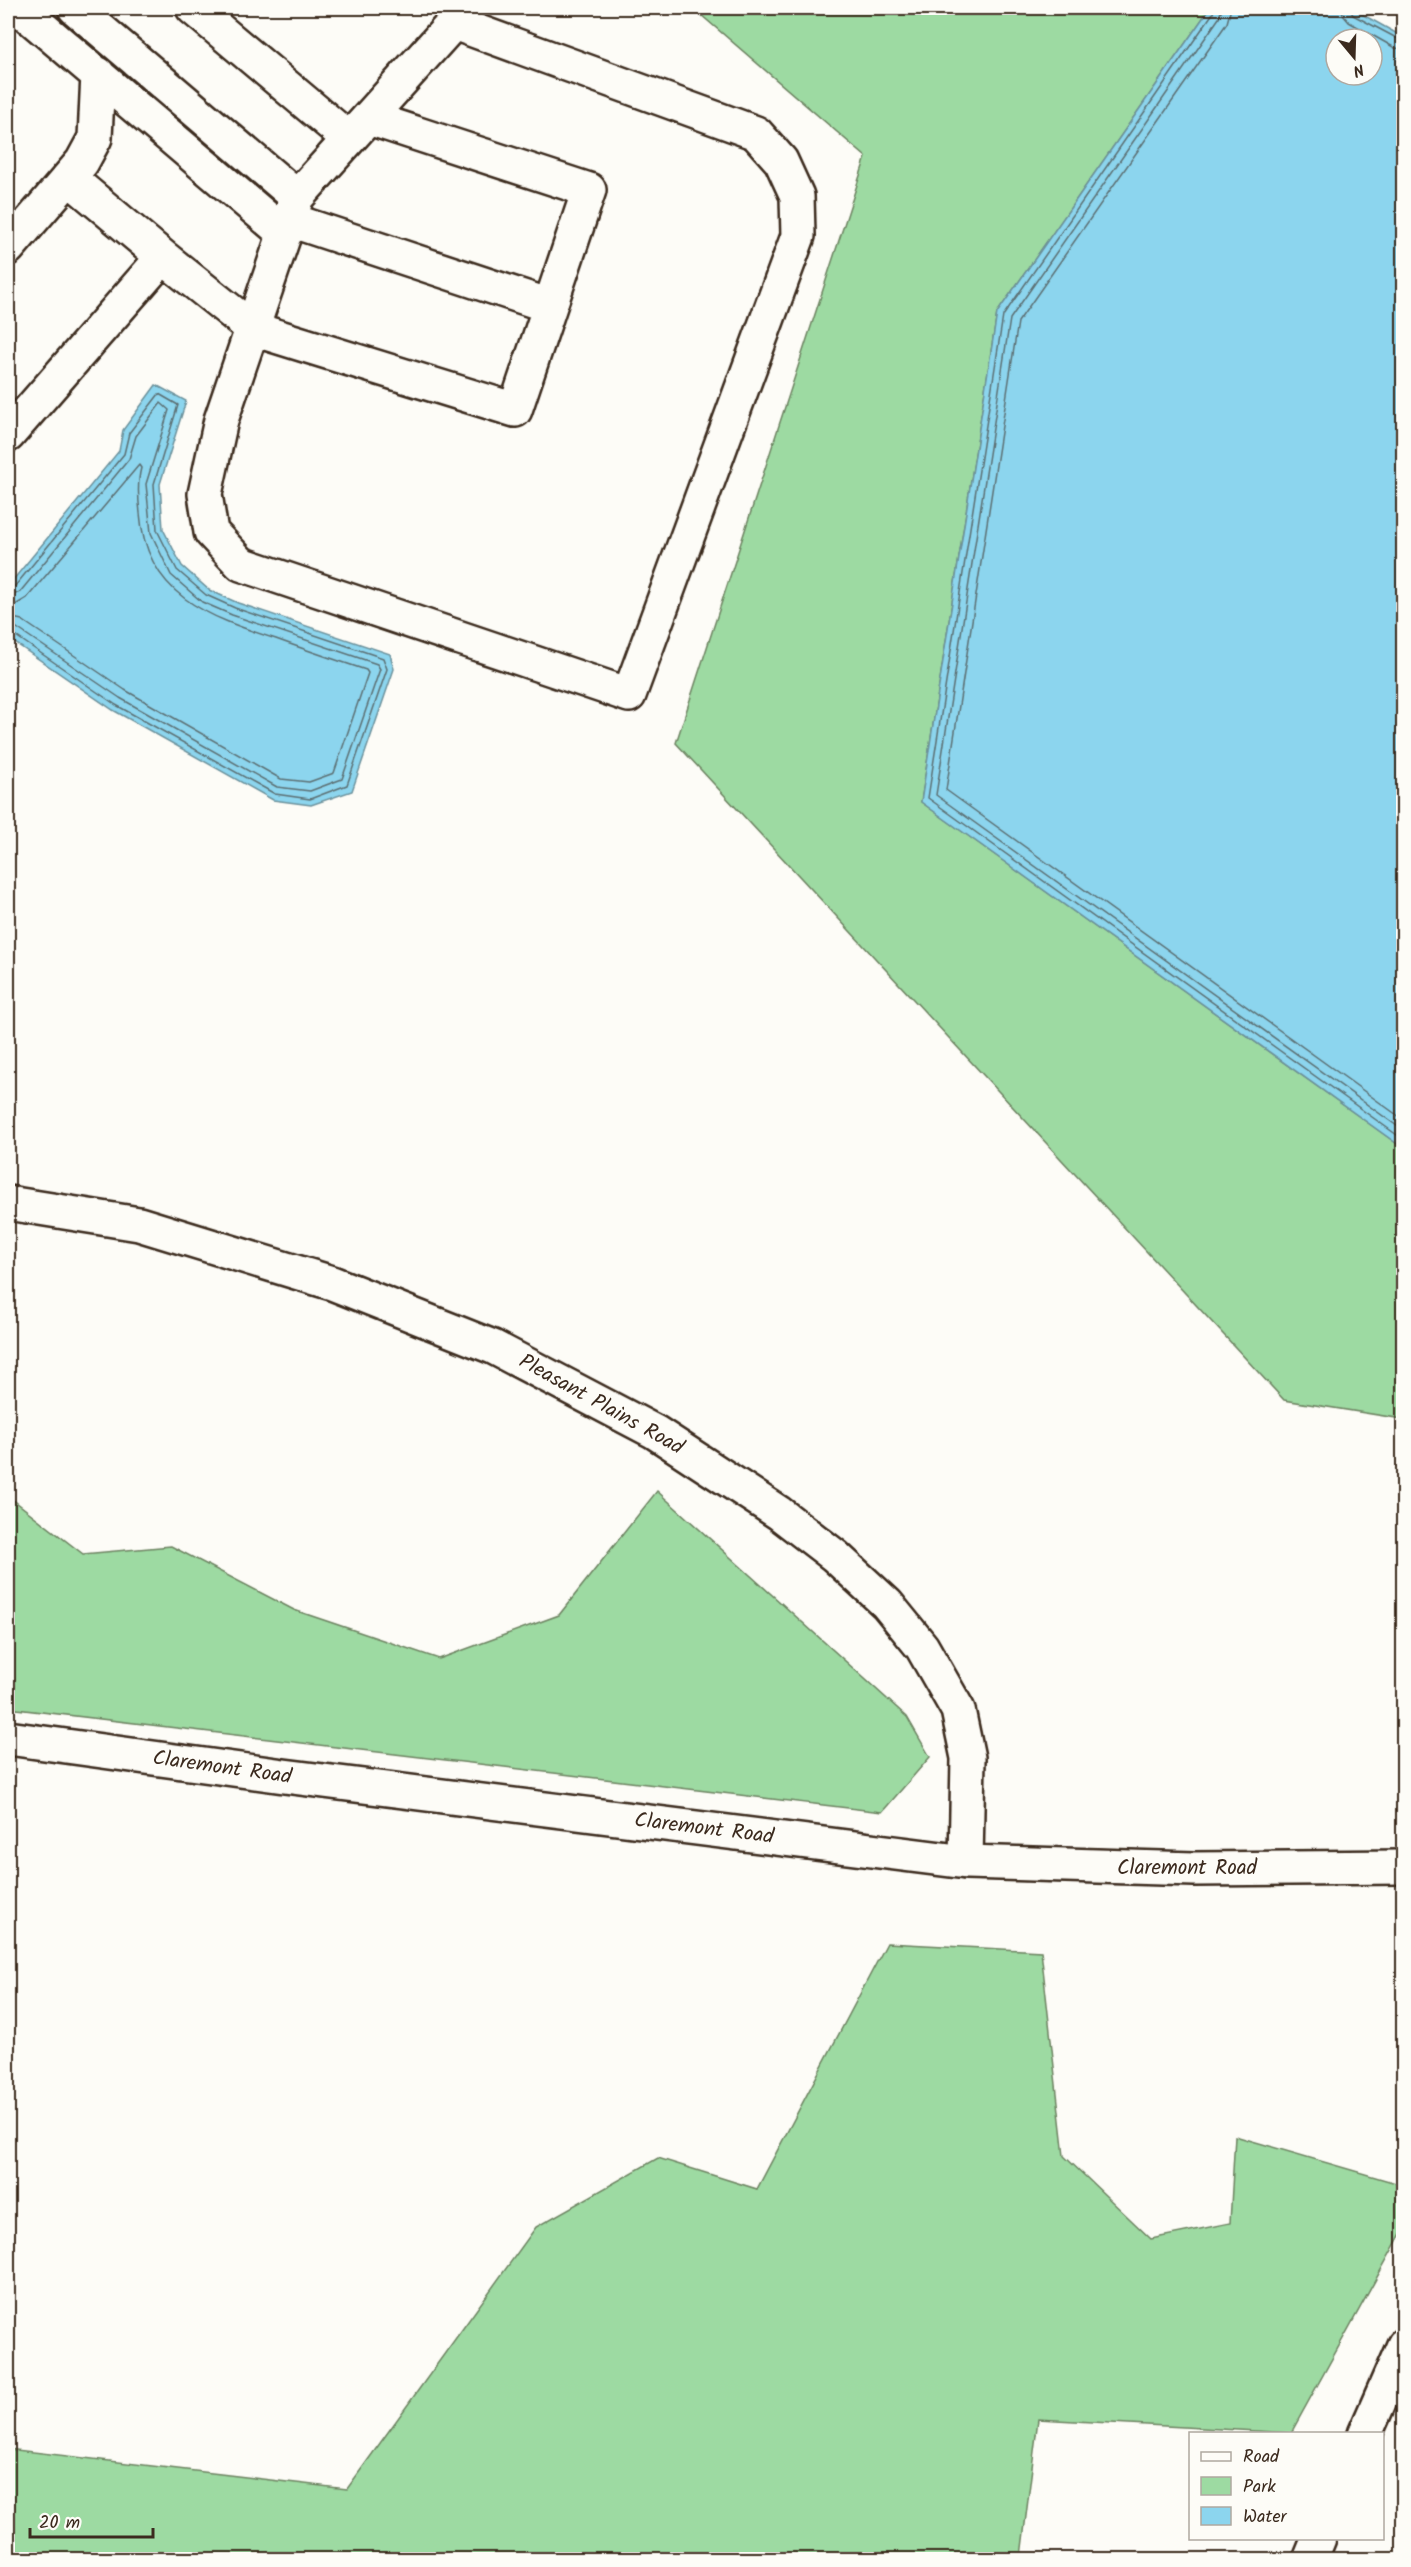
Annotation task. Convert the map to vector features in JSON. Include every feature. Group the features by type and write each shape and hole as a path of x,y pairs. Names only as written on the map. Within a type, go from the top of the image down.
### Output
{"street":[{"path":"19,8 98,74 291,217 550,306"},
{"path":"75,8 291,217"},
{"path":"69,178 253,329 515,410 589,190 359,128 193,8"},
{"path":"460,15 756,133 781,160 797,196 798,236 629,695 241,564 211,532 205,494 221,420 291,217 359,128 460,15"},
{"path":"8,248 82,162 95,138 98,74"},
{"path":"8,435 163,257"},
{"name":"Pleasant Plains Road","path":"8,1203 139,1224 332,1282 482,1343 655,1432 779,1514 835,1556 887,1604 922,1647 958,1710 968,1758 966,1862"},
{"name":"Claremont Road","path":"8,1738 284,1776 966,1862 1194,1869 1404,1867"},
{"path":"1365,2432 1404,2345"},
{"path":"1310,2559 1318,2540"}],"green space":[{"path":"693,8 1210,8 997,313 921,802 1403,1148 1403,1419 1284,1400 676,743 866,157"},
{"path":"657,1491 907,1717 930,1757 882,1812 8,1708 8,1499 12,1499 83,1554 171,1546 294,1610 439,1659 559,1615"},
{"path":"887,1943 1041,1951 1064,2156 1151,2239 1230,2223 1235,2136 1403,2185 1403,2230 1292,2432 1038,2419 1021,2556 1012,2559 8,2559 8,2449 347,2489 536,2227 658,2158 757,2189"}],"water":[{"path":"1210,8 1351,8 1403,37 1403,1148 921,802 997,313"},
{"path":"156,385 186,401 160,484 163,529 182,566 209,590 238,603 390,654 394,669 352,791 311,805 273,800 113,710 8,638 8,586 119,451 123,430"}]}
